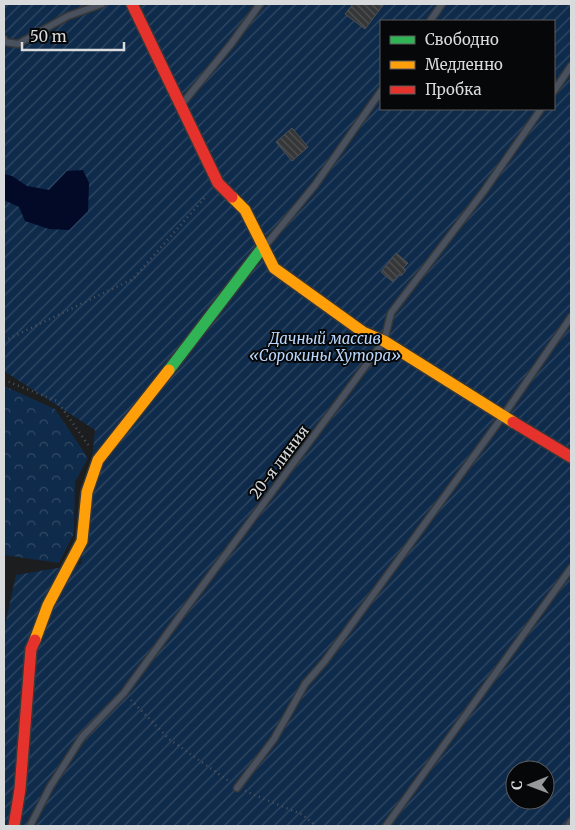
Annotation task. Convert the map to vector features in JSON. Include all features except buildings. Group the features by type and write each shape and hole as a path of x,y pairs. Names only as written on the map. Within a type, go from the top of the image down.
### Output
{"street":[{"path":"132,4 218,182 245,210 274,268 362,332 384,341 571,457"},
{"path":"14,826 22,769 31,649 48,605 82,541 87,492 98,460 263,247"}],"lane":[{"path":"4,39 5,42 18,44 68,16 102,4"},
{"path":"181,105 231,44 260,4"},
{"path":"431,20 442,4"},
{"path":"555,90 571,66"},
{"path":"263,247 316,185 380,92"},
{"name":"20-я линия","path":"30,826 50,787 82,737 124,693 384,341 391,313 484,191 541,110"},
{"path":"237,788 274,739 305,684 325,661 503,416 571,316"},
{"path":"386,826 571,568"},
{"path":"568,826 571,822"}],"path":[{"path":"4,341 133,279 218,182"},
{"path":"4,380 57,401 98,460"},
{"path":"124,693 169,739 237,788 303,815 316,826"}],"green space":[{"name":"Дачный массив «Сорокины Хутора»","path":"4,4 571,4 571,826 4,826 4,630 16,575 81,564 95,430 4,371"},
{"path":"4,386 55,409 88,458 75,482 74,533 59,563 4,555"}],"shaded area":[{"path":"83,170 89,183 88,211 69,230 49,229 25,221 19,207 4,200 4,174 12,176 27,186 49,190 67,171"}],"traffic: fast":[{"path":"169,370 263,247"}],"traffic: slow":[{"path":"232,197 245,210 274,268 363,332 384,341 513,422"},
{"path":"35,640 48,605 82,541 87,492 98,460 169,370"}],"traffic: jam":[{"path":"132,4 218,183 232,197"},
{"path":"513,422 571,457"},
{"path":"14,826 20,789 31,649 35,640"}]}
